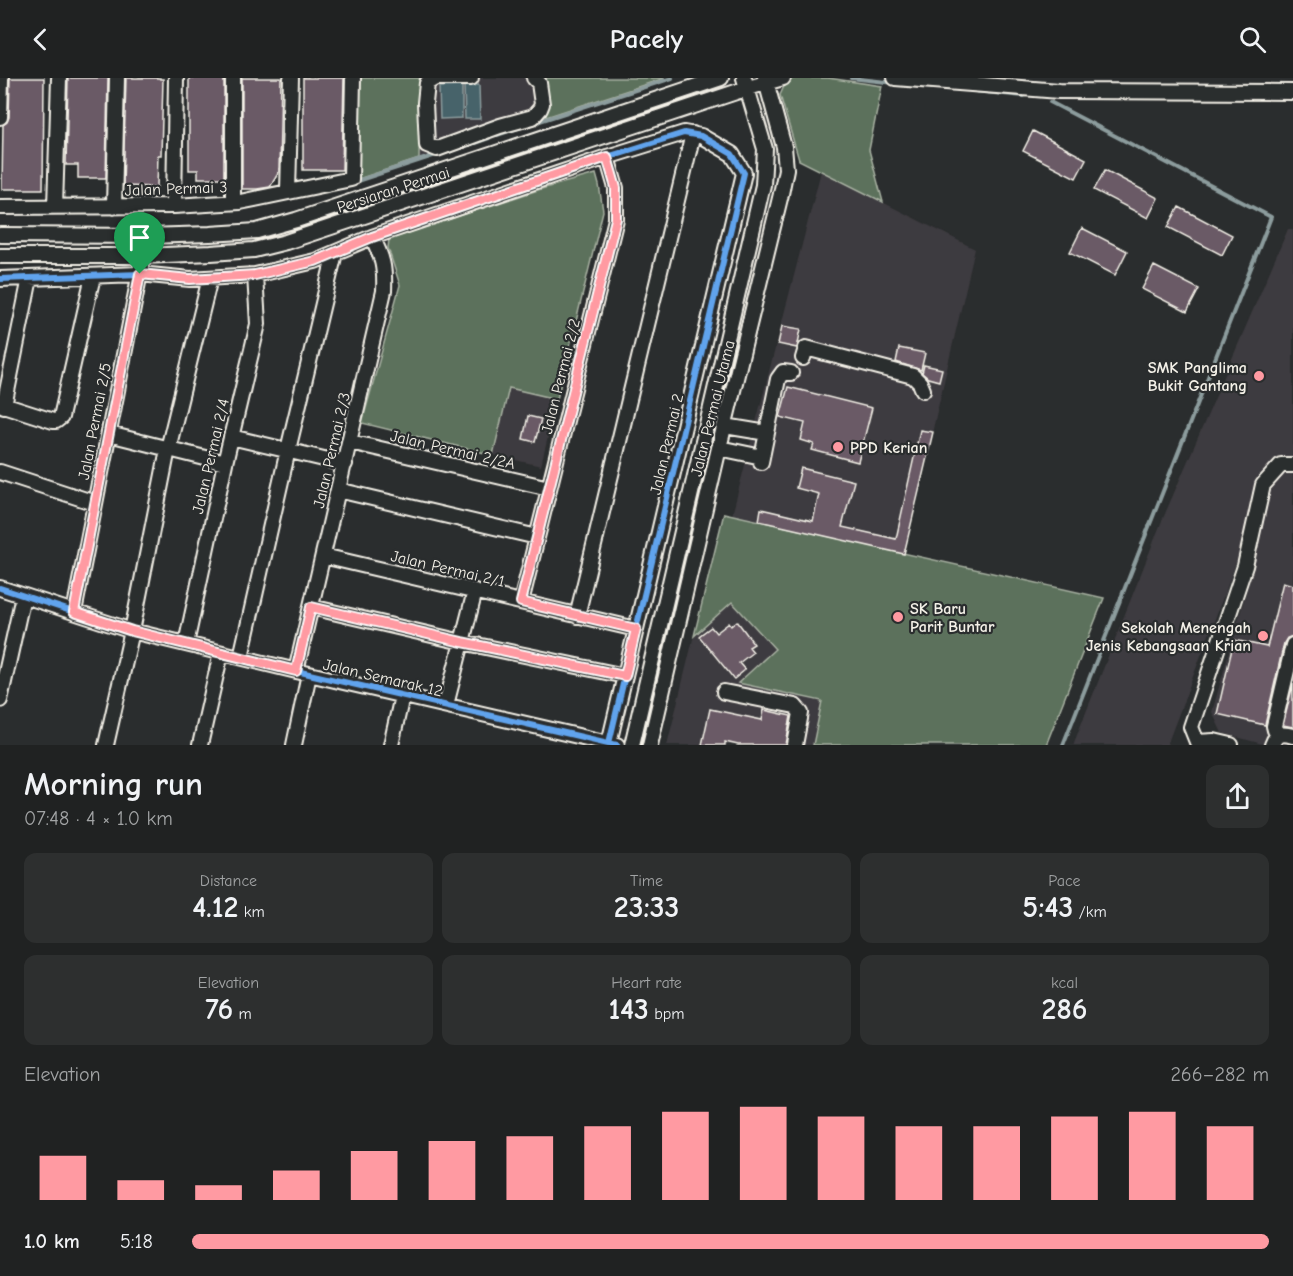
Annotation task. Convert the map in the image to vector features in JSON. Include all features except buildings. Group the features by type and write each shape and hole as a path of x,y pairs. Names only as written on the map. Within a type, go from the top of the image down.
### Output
{"street":[{"path":"0,117 1,78"},
{"path":"55,207 59,78"},
{"path":"114,207 117,78"},
{"path":"174,206 176,78"},
{"path":"233,78 233,202"},
{"path":"288,191 291,78"},
{"name":"Jalan Permai 3","path":"0,207 174,206 233,202 351,178 353,78"},
{"path":"471,78 435,78 427,83 425,103 427,145 437,149 537,115 542,104 541,87 534,78"},
{"name":"Persiaran Permai","path":"0,235 147,236 257,231 721,78"},
{"name":"Persiaran Permai","path":"0,256 143,256 254,250 286,242 746,83 783,78"},
{"path":"895,78 1059,91 1293,92"},
{"name":"Jalan Permai Utama","path":"650,745 786,169 784,147 765,80"},
{"name":"Jalan Permai Utama","path":"632,745 763,184 765,149 746,83"},
{"path":"492,129 500,152"},
{"path":"0,279 140,274 190,279 255,275 315,261 372,237 607,157 684,133 693,134 577,616"},
{"name":"Jalan Permai 2","path":"613,744 625,676 744,173 732,154 701,136 693,134"},
{"name":"Jalan Permai 2/2","path":"521,602 616,219 616,188 607,157"},
{"name":"Jalan Permai 2/5","path":"74,612 147,236"},
{"name":"Jalan Permai 2/3","path":"294,745 311,607 384,291 385,273 381,256 372,237"},
{"path":"241,657 335,253"},
{"name":"Jalan Permai 2/4","path":"186,644 258,324 255,275"},
{"path":"30,278 2,405 56,422 61,417 93,276"},
{"path":"106,745 132,631 168,449 210,278"},
{"path":"803,358 806,348 902,373 917,378 923,390"},
{"path":"719,448 761,459 778,379 783,372 791,373"},
{"path":"690,400 729,410"},
{"path":"725,426 766,433"},
{"path":"109,434 225,463"},
{"path":"231,437 345,464"},
{"name":"Jalan Permai 2/2A","path":"350,442 549,488"},
{"path":"1231,745 1214,741 1196,744 1191,727 1245,566 1263,485 1281,465 1293,465"},
{"path":"0,472 95,503"},
{"path":"338,490 537,537"},
{"name":"Jalan Permai 2/1","path":"323,556 636,629"},
{"name":"Jalan Semarak 12","path":"0,588 132,631 613,744"},
{"path":"446,705 475,591"},
{"path":"0,700 23,596"},
{"path":"311,607 625,676"},
{"path":"1281,738 1274,726 1293,645"},
{"path":"200,745 221,653"},
{"path":"724,692 795,706 801,713 795,745"},
{"path":"391,745 402,696"}],"shaded area":[{"path":"359,78 665,78 355,180"},
{"path":"821,171 975,249 904,553 1104,598 1046,745 667,745 724,513 732,515"},
{"path":"1288,229 1293,229 1293,745 1266,745 1222,733 1212,712 1258,550 1243,545 1167,745 1073,745 1161,523"},
{"path":"509,388 557,399 541,466 493,455"}],"green space":[{"path":"359,78 421,78 419,159 355,180"},
{"path":"542,78 665,78 546,117"},
{"path":"828,78 882,86 869,150 883,202 799,160 780,95 787,80"},
{"path":"596,174 603,211 557,399 509,388 493,455 362,423 400,285 388,248 389,239 541,189"},
{"name":"SK Baru Parit Buntar","path":"724,513 1104,598 1046,745 813,745 822,701 738,683 775,649 732,602 694,636"}],"water":[{"path":"464,85 479,85 480,119 465,119"},
{"path":"462,86 462,118 440,119 439,87"}],"waterway":[{"path":"497,135 672,78"},
{"path":"851,78 895,83"},
{"path":"974,91 1024,96"},
{"path":"1050,102 1271,217 1063,745"},
{"path":"460,148 489,138"},
{"path":"354,182 439,154"}],"cycle path":[{"path":"0,279 140,274 190,279 255,275 315,261 372,237 684,133 701,136 732,154 744,173 609,743"},
{"path":"0,588 132,631 617,745"}],"place":[{"name":"SMK Panglima Bukit Gantang","path":"1259,376"},
{"name":"PPD Kerian","path":"838,447"},
{"name":"SK Baru Parit Buntar","path":"898,617"},
{"name":"Sekolah Menengah Jenis Kebangsaan Krian","path":"1263,636"}],"route":[{"path":"607,157 616,188 616,219 521,602 636,629 625,676 311,607 296,671 132,631 74,612 140,274 190,279 255,275 315,261 372,237 607,157"}]}
